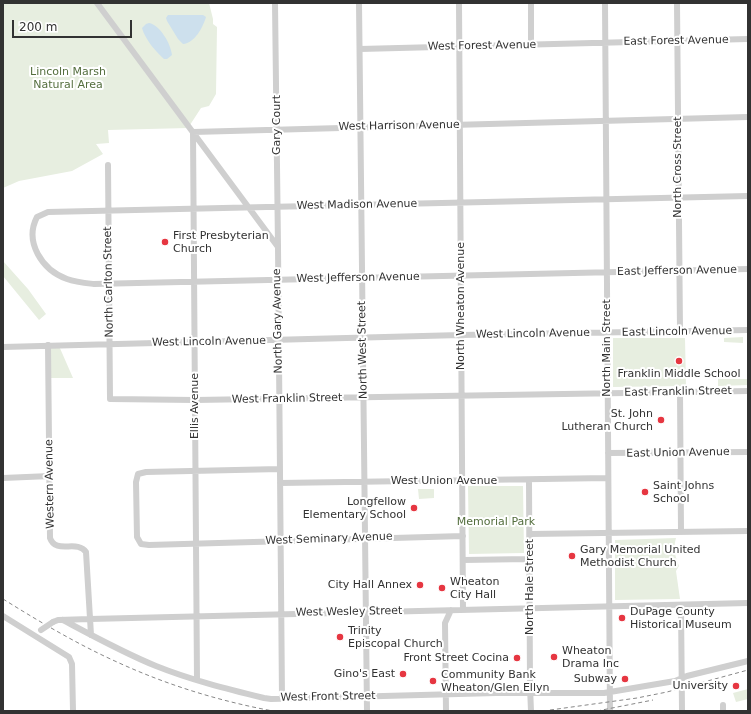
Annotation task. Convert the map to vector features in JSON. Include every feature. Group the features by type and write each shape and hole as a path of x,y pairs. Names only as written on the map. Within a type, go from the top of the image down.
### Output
{"street":[{"path":"97,3 278,247"},
{"name":"Gary Court","path":"275,3 278,247"},
{"name":"North West Street","path":"359,3 367,711"},
{"name":"North Wheaton Avenue","path":"458,3 463,610"},
{"path":"531,3 531,44"},
{"name":"North Main Street","path":"605,3 610,711"},
{"name":"North Cross Street","path":"677,3 680,332"},
{"name":"East Forest Avenue","path":"605,42 748,39"},
{"name":"West Forest Avenue","path":"360,49 605,42"},
{"name":"West Harrison Avenue","path":"193,132 748,118"},
{"name":"Ellis Avenue","path":"193,132 197,680"},
{"name":"North Carlton Street","path":"108,165 110,399"},
{"name":"West Madison Avenue","path":"109,283 80,282 67,279 56,274 47,267 37,252 33,240 33,224 37,217 44,213 108,211 460,204 748,196"},
{"name":"North Gary Avenue","path":"278,247 282,698"},
{"name":"East Jefferson Avenue","path":"607,272 748,269"},
{"name":"West Jefferson Avenue","path":"109,283 607,272"},
{"name":"East Lincoln Avenue","path":"607,333 748,330"},
{"name":"West Lincoln Avenue","path":"3,347 461,335 607,333"},
{"name":"Western Avenue","path":"48,345 51,541 53,544 58,546 78,546 86,552 90,619"},
{"name":"East Franklin Street","path":"607,393 748,391"},
{"path":"680,392 681,531"},
{"name":"West Franklin Street","path":"110,399 195,400 364,398 607,393"},
{"name":"East Union Avenue","path":"608,454 748,452"},
{"path":"195,471 280,469"},
{"name":"West Seminary Avenue","path":"195,471 146,472 138,474 136,482 136,535 141,544 196,544 280,540 463,536"},
{"path":"3,478 50,476"},
{"name":"West Union Avenue","path":"280,483 608,478"},
{"name":"North Hale Street","path":"529,480 531,711"},
{"path":"530,534 748,531"},
{"path":"463,560 529,559"},
{"name":"West Wesley Street","path":"36,636 41,630 53,622 63,620 748,603"},
{"path":"681,605 682,711"},
{"path":"446,711 446,623 451,610"},
{"path":"3,616 69,657 72,664 73,711"},
{"path":"90,619 91,635"},
{"name":"West Front Street","path":"63,620 141,659 197,680 264,698 610,692 675,681 748,660"}],"green space":[{"name":"Lincoln Marsh Natural Area","path":"5,3 209,3 213,24 217,27 216,94 209,106 201,108 188,128 108,130 109,143 96,144 103,154 72,171 19,181 3,188 3,6"},
{"path":"3,261 28,289 46,314 39,320 3,276"},
{"path":"743,337 743,343 724,342 724,338"},
{"path":"613,338 685,338 686,386 613,387"},
{"path":"59,346 73,378 50,378 50,347"},
{"path":"718,379 748,379 748,385 718,386"},
{"name":"Memorial Park","path":"468,486 523,486 524,553 469,554"},
{"path":"418,489 434,489 434,498 419,499"},
{"path":"676,538 675,552 679,566 676,571 680,599 615,600 615,540"},
{"path":"748,689 748,699 736,702 733,693"}],"water":[{"path":"168,15 203,15 206,17 201,30 195,38 183,44 178,39 167,21 166,18"},
{"path":"149,23 153,24 161,31 167,41 172,55 167,59 164,59 157,52 145,36 142,28"}],"railway":[{"path":"3,599 73,640 102,655 155,678 213,697 273,711"},
{"path":"543,711 637,698 667,692 748,670"},
{"path":"597,711 653,700"}],"place":[{"name":"First Presbyterian Church","path":"165,242"},
{"name":"Franklin Middle School","path":"679,361"},
{"name":"St. John Lutheran Church","path":"661,420"},
{"name":"Saint Johns School","path":"645,492"},
{"name":"Longfellow Elementary School","path":"414,508"},
{"name":"Gary Memorial United Methodist Church","path":"572,556"},
{"name":"City Hall Annex","path":"420,585"},
{"name":"Wheaton City Hall","path":"442,588"},
{"name":"DuPage County Historical Museum","path":"622,618"},
{"name":"Trinity Episcopal Church","path":"340,637"},
{"name":"Wheaton Drama Inc","path":"554,657"},
{"name":"Front Street Cocina","path":"517,658"},
{"name":"Gino's East","path":"403,674"},
{"name":"Subway","path":"625,679"},
{"name":"Community Bank Wheaton/Glen Ellyn","path":"433,681"},
{"name":"University","path":"736,686"}]}
